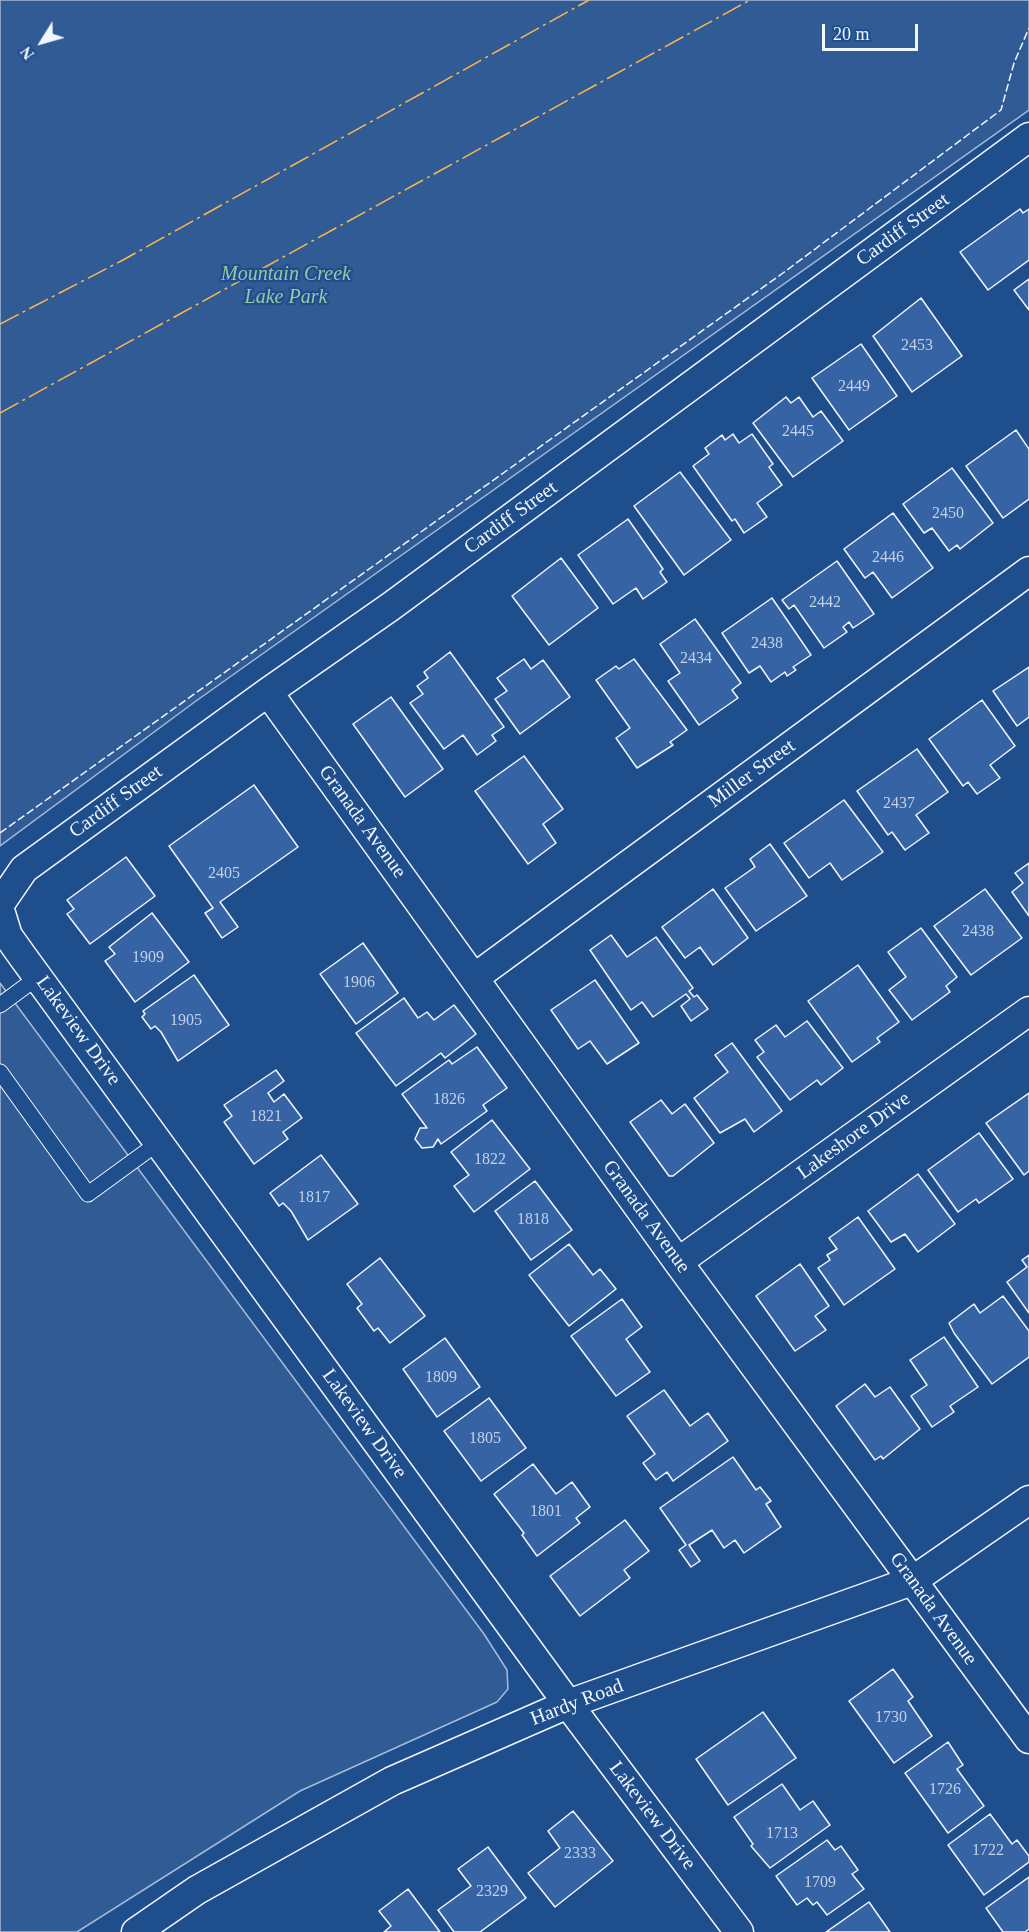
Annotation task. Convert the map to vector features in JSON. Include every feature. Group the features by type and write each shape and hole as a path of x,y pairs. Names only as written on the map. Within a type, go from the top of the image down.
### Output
{"street":[{"name":"Cardiff Street","path":"0,904 24,869 268,692 390,607 1029,137"},
{"name":"Miller Street","path":"474,978 1029,571"},
{"name":"Granada Avenue","path":"268,692 678,1262 1029,1739"},
{"name":"Lakeview Drive","path":"0,910 8,936 567,1704 739,1932"},
{"name":"Lakeshore Drive","path":"678,1262 1029,1011"},
{"name":"Hardy Road","path":"136,1932 197,1890 392,1781 567,1704 912,1581 1029,1500"}],"lane":[{"path":"0,1005 38,977"},
{"path":"0,1072 88,1194 158,1143"}],"shaded area":[{"name":"Mountain Creek Lake Park","path":"0,0 1029,0 1029,110 196,701 0,846"},
{"path":"0,983 484,1634 507,1670 508,1689 497,1702 300,1791 77,1932 0,1932"}],"building":[{"path":"1020,209 1023,213 1029,209 1029,260 988,290 960,252"},
{"path":"1029,279 1029,310 1014,290"},
{"path":"921,298 962,356 912,392 873,336"},
{"path":"861,344 897,396 849,430 812,378"},
{"path":"786,397 791,403 799,397 813,417 821,411 843,441 793,477 753,423"},
{"path":"1016,430 1029,449 1029,499 1003,518 966,466"},
{"path":"733,434 739,443 752,434 773,464 769,467 782,485 757,503 767,517 744,533 735,519 732,521 693,466 709,454 705,448 722,435 725,440"},
{"path":"952,468 993,523 960,549 957,545 949,551 932,528 924,533 903,504"},
{"path":"680,472 731,540 684,575 634,506"},
{"path":"893,513 933,568 892,598 873,572 865,578 844,549"},
{"path":"628,519 663,569 660,572 667,582 643,599 636,588 613,604 578,555"},
{"path":"561,558 598,608 549,645 512,596"},
{"path":"837,561 874,614 853,628 849,622 843,627 847,632 824,648 794,605 789,609 782,600"},
{"path":"772,598 811,655 793,667 796,670 787,676 785,672 771,682 760,666 749,673 722,633"},
{"path":"695,619 741,683 732,690 738,698 699,725 668,681 680,673 660,644"},
{"path":"450,652 504,727 492,735 496,741 477,755 463,735 444,749 410,703 423,694 417,686 428,678 424,672"},
{"path":"524,659 531,669 543,660 570,697 520,734 495,699 507,691 497,678"},
{"path":"634,659 687,730 670,742 673,745 637,768 616,738 630,728 596,680 616,666 619,669"},
{"path":"1029,667 1029,717 1017,726 993,691"},
{"path":"391,697 443,769 405,797 353,724"},
{"path":"982,700 1015,746 990,765 1000,778 977,794 968,782 963,786 929,739"},
{"path":"917,749 948,792 916,815 929,833 905,850 892,832 888,835 857,791"},
{"path":"524,756 563,809 543,824 556,843 528,864 475,791"},
{"path":"254,785 298,847 220,902 238,927 222,938 205,913 213,908 169,846"},
{"path":"844,800 883,852 842,880 830,863 809,878 784,843"},
{"path":"770,844 807,896 756,931 725,888 755,867 750,859"},
{"path":"126,857 155,896 90,944 67,914 74,909 67,900"},
{"path":"1029,863 1029,916 1012,892 1023,883 1015,873"},
{"path":"713,889 748,938 713,965 700,947 685,958 662,927"},
{"path":"985,889 1022,938 971,975 934,926"},
{"path":"152,913 189,962 135,1002 105,961 115,954 109,947"},
{"path":"921,928 957,977 946,986 950,992 912,1020 889,990 906,977 888,952"},
{"path":"611,935 627,957 656,937 693,988 689,991 694,997 697,995 708,1009 691,1021 681,1006 690,999 686,994 653,1017 642,1002 631,1010 590,950"},
{"path":"363,943 398,993 356,1024 320,974"},
{"path":"858,965 899,1022 877,1038 880,1042 852,1062 808,1001"},
{"path":"194,975 229,1025 178,1061 161,1032 155,1026 151,1029 142,1017 145,1014 143,1011"},
{"path":"595,980 639,1043 607,1064 590,1041 578,1049 551,1010"},
{"path":"404,998 418,1018 427,1012 434,1020 454,1005 476,1034 445,1058 441,1053 396,1086 356,1033"},
{"path":"807,1021 843,1068 821,1085 817,1080 790,1100 757,1057 764,1052 755,1040 776,1025 785,1037"},
{"path":"732,1043 782,1111 754,1132 745,1119 720,1133 694,1098 728,1072 715,1055"},
{"path":"477,1047 507,1088 483,1105 487,1111 441,1144 438,1139 433,1147 422,1148 415,1139 420,1128 427,1128 402,1094 449,1060 452,1064"},
{"path":"276,1070 284,1081 268,1093 274,1102 284,1094 302,1118 283,1132 288,1139 254,1164 224,1122 232,1116 224,1105"},
{"path":"1029,1093 1029,1171 1024,1175 986,1123"},
{"path":"661,1100 672,1114 685,1104 714,1143 673,1176 669,1176 630,1122"},
{"path":"492,1120 530,1169 474,1212 454,1186 469,1175 451,1152"},
{"path":"979,1133 1013,1179 979,1203 976,1199 958,1212 928,1170"},
{"path":"321,1155 358,1204 308,1240 291,1211 283,1203 279,1206 270,1193"},
{"path":"918,1174 955,1224 918,1252 905,1234 891,1242 868,1211"},
{"path":"535,1181 572,1230 531,1260 495,1211"},
{"path":"858,1217 895,1269 844,1305 818,1268 830,1260 827,1255 837,1249 829,1238"},
{"path":"569,1244 593,1275 600,1269 616,1289 569,1326 529,1275"},
{"path":"1029,1255 1029,1313 1007,1282 1027,1267 1022,1260"},
{"path":"380,1258 425,1316 390,1343 378,1328 374,1331 357,1308 362,1304 347,1284"},
{"path":"800,1264 829,1306 815,1316 826,1330 795,1351 756,1296"},
{"path":"1003,1296 1029,1331 1029,1357 992,1384 949,1323 974,1304 980,1313"},
{"path":"622,1299 642,1327 626,1339 650,1372 616,1396 571,1336"},
{"path":"944,1337 978,1387 950,1406 954,1412 932,1427 911,1396 927,1385 910,1360"},
{"path":"445,1338 480,1387 437,1417 403,1369"},
{"path":"865,1384 875,1397 890,1387 920,1429 883,1459 881,1456 875,1460 836,1406"},
{"path":"664,1390 690,1426 708,1413 728,1441 673,1481 667,1472 656,1480 643,1463 655,1454 627,1416"},
{"path":"489,1398 526,1448 481,1481 444,1431"},
{"path":"733,1457 756,1490 760,1487 771,1501 766,1504 781,1527 744,1553 735,1540 724,1548 712,1530 689,1545 700,1561 691,1567 679,1550 686,1545 660,1508"},
{"path":"533,1464 556,1494 572,1482 590,1507 576,1518 580,1523 537,1556 522,1535 524,1533 494,1494"},
{"path":"625,1520 649,1551 624,1570 630,1578 580,1616 550,1576"},
{"path":"893,1669 913,1697 908,1701 932,1736 894,1763 849,1701"},
{"path":"763,1712 796,1758 728,1805 696,1759"},
{"path":"948,1742 963,1765 957,1769 984,1806 948,1833 905,1773"},
{"path":"782,1784 800,1810 813,1801 830,1825 770,1868 751,1846 753,1844 734,1817"},
{"path":"573,1811 613,1861 555,1907 528,1873 560,1848 548,1831"},
{"path":"990,1814 1012,1844 1017,1840 1029,1856 1029,1862 984,1895 948,1845"},
{"path":"827,1840 835,1850 841,1846 858,1870 852,1874 864,1889 827,1915 817,1902 813,1905 807,1898 797,1905 776,1876"},
{"path":"488,1847 526,1898 480,1932 454,1932 438,1910 471,1886 458,1869"},
{"path":"1029,1877 1029,1929 1025,1932 1003,1932 986,1908"},
{"path":"408,1889 440,1932 384,1932 391,1926 379,1911"},
{"path":"869,1902 890,1932 826,1932"}],"fence":[{"path":"0,833 783,273 1001,110 1014,63 1029,28"}],"power":[{"path":"0,324 123,260 589,0"},
{"path":"0,413 750,0"}]}
